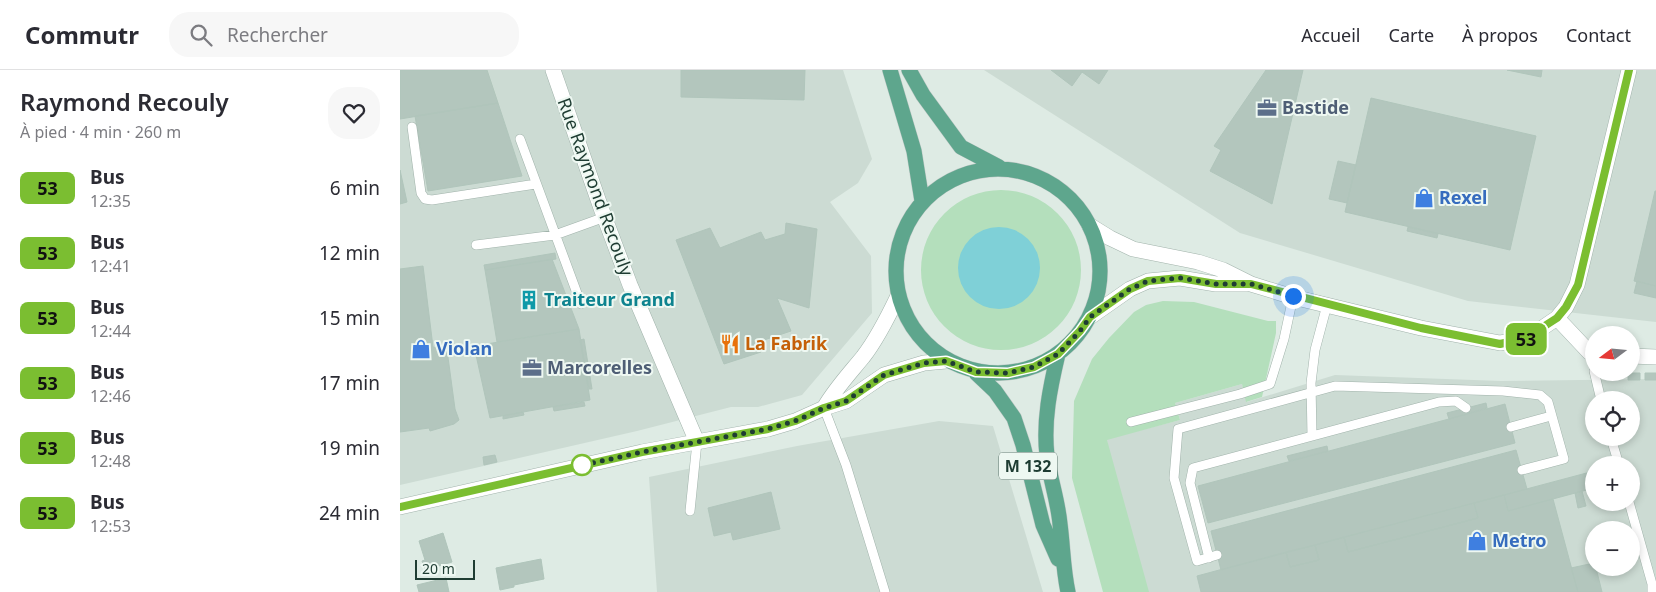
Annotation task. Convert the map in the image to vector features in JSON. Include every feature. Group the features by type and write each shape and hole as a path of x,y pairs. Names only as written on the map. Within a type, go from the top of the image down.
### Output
{"main road":[{"path":"890,70 914,151 922,201"},
{"path":"909,70 923,95 961,147 999,167 1018,170 1047,180 1072,199 1090,225 1098,250 1100,277 1090,317 1080,331 1058,354 1034,367 1008,373 976,372 946,361 921,339 907,319 898,296 895,270 899,244 908,221 922,201 941,184 963,173 999,167"},
{"name":"M 132","path":"1058,354 1046,409 1047,455 1060,522 1063,570 1068,592"},
{"name":"M 132","path":"976,372 995,391 1014,418 1023,445 1043,525 1063,570"}],"street":[{"name":"Rue Raymond Recouly","path":"553,70 630,285 697,442"},
{"path":"1090,225 1110,238 1133,249 1167,255 1223,270 1251,284 1327,305 1421,328 1500,344 1526,338 1557,318 1566,307 1578,285 1629,70"},
{"path":"1090,317 1130,289 1148,281 1180,278 1216,284 1251,284"},
{"path":"824,408 834,392 864,356 887,320 898,296"},
{"path":"1557,318 1585,348"},
{"path":"1640,356 1656,357"},
{"path":"400,507 642,452 768,429 795,421 824,408 846,401 884,375 924,363 946,361"}],"lane":[{"path":"412,127 421,193 425,199 432,200 536,184"},
{"path":"520,139 581,304"},
{"path":"476,245 555,235 605,217"},
{"path":"1131,422 1240,394 1270,384 1284,339 1293,296"},
{"path":"1312,436 1311,393 1315,350 1327,305"},
{"path":"1466,408 1456,401 1439,402 1193,468 1190,483 1201,511 1213,557 1197,561 1174,478 1178,429 1335,386 1503,391 1540,395 1548,402 1564,459 1522,470"},
{"path":"824,408 846,466 885,592"},
{"path":"1511,427 1552,416"},
{"path":"690,511 697,442"},
{"path":"1632,511 1652,584 1652,592"}],"shaded area":[{"path":"400,70 843,70 872,159 858,183 830,202 871,256 872,313 802,395 758,407 731,407 637,431 400,485"},
{"path":"984,70 1656,70 1656,322 1468,301 1240,233"},
{"path":"1335,375 1501,381 1640,381 1640,379 1656,379 1656,592 1113,592 1107,439 1180,420 1175,403 1242,384 1247,402"},
{"path":"939,421 993,426 1043,592 657,592 649,477 797,446"}],"green space":[{"path":"1001,190 1017,192 1038,200 1057,214 1067,226 1077,247 1081,270 1079,286 1071,307 1057,326 1045,336 1024,346 1001,350 985,348 964,340 945,326 935,314 925,293 921,270 923,254 931,233 945,214 957,204 978,194"},
{"path":"1163,301 1194,302 1268,321 1276,321 1276,333 1262,397 1246,402 1242,384 1175,403 1180,420 1107,440 1149,592 1103,592 1072,478 1074,401 1092,359 1109,338 1134,312 1146,305"}],"water":[{"path":"999,227 1015,230 1028,239 1037,252 1040,268 1037,284 1028,297 1015,306 999,309 983,306 970,297 961,284 958,268 961,252 970,239 983,230"}],"building":[{"path":"400,70 487,70 498,103 400,119"},
{"path":"681,70 805,70 804,100 681,97"},
{"path":"1051,70 1108,70 1099,84 1082,72 1072,86"},
{"name":"Bastide","path":"1266,70 1303,70 1272,204 1210,171 1221,150 1214,146"},
{"path":"1507,70 1542,70 1541,77"},
{"path":"1371,98 1536,136 1510,250 1345,212"},
{"path":"498,103 522,176 428,191 415,116"},
{"path":"1338,161 1356,165 1347,203 1329,199"},
{"path":"400,170 407,202 400,204"},
{"path":"1656,191 1656,286 1634,281"},
{"path":"786,223 817,229 809,308 777,298 791,331 758,342 761,352 724,364 676,240 710,228 720,248 761,232 765,240 785,234"},
{"path":"1408,227 1438,234 1437,238 1407,231"},
{"path":"555,253 556,259 485,270 484,265"},
{"name":"Traiteur Grand","path":"552,259 579,329 497,342 485,270"},
{"name":"Violan","path":"423,266 433,347 447,350 455,409 459,420 454,424 430,431 429,428 400,432 400,269"},
{"path":"1637,281 1656,286 1656,298 1634,293"},
{"name":"Marcorelles","path":"579,329 590,400 490,418 474,346"},
{"path":"584,339 592,389 589,389 580,340"},
{"path":"1645,373 1656,373 1656,380 1645,380"},
{"path":"584,402 585,406 554,411 553,407"},
{"path":"1486,403 1487,408 1449,419 1447,413"},
{"path":"1505,404 1515,443 1208,523 1198,486"},
{"path":"523,412 524,415 503,419 503,416"},
{"path":"1327,446 1328,451 1289,461 1287,456"},
{"path":"1516,450 1527,489 1221,570 1211,531"},
{"path":"495,455 497,462 484,465 483,457"},
{"path":"1585,473 1585,490 1508,511 1504,495"},
{"path":"1582,491 1585,506 1578,508 1575,493"},
{"path":"771,492 780,529 733,540 731,532 714,536 708,508"},
{"name":"Metro","path":"1504,495 1508,511 1553,499 1578,592 1201,592 1197,576 1286,552 1290,567 1319,560 1315,545 1344,537 1348,552 1478,518 1474,503"},
{"path":"1474,503 1478,518 1348,552 1344,537"},
{"path":"443,533 452,562 425,570 422,561 425,560 419,541"},
{"path":"1315,545 1319,560 1290,567 1286,552"},
{"path":"541,559 544,579 500,590 496,568"},
{"path":"1585,565 1585,576 1598,576 1602,592 1578,592 1571,568"},
{"path":"446,578 449,592 419,592 417,585"}],"bus line":[{"name":"53","path":"400,507 468,490 642,452 768,429 795,421 824,408 846,401 884,375 924,363 946,361 976,372 1008,373 1034,367 1058,354 1080,331 1090,317 1130,289 1148,281 1180,278 1216,284 1251,284 1421,328 1500,344 1526,338 1557,318 1566,307 1578,285 1629,70"}],"place":[{"name":"Bastide","path":"1267,108"},
{"name":"Rexel","path":"1424,198"},
{"name":"Traiteur Grand","path":"529,300"},
{"name":"La Fabrik","path":"730,344"},
{"name":"Violan","path":"421,349"},
{"name":"Marcorelles","path":"532,368"},
{"name":"Metro","path":"1477,541"}],"route":[{"path":"582,465 579,466 642,452 768,429 795,421 824,408 846,401 884,375 924,363 946,361 976,372 1008,373 1034,367 1058,354 1080,331 1090,317 1130,289 1148,281 1180,278 1216,284 1251,284 1293,296"}]}
